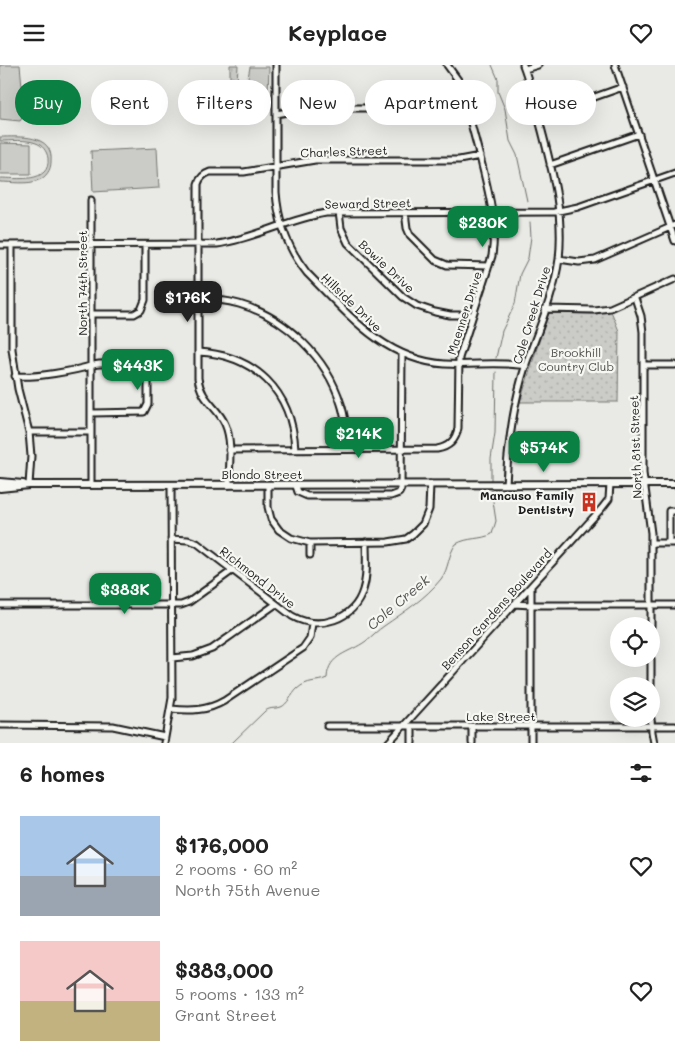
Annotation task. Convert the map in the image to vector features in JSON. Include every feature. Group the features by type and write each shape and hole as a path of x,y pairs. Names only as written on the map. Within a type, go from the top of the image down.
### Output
{"main road":[{"name":"Blondo Street","path":"0,482 29,485 675,484"},
{"name":"Blondo Street","path":"0,488 29,485"}],"street":[{"name":"Hillside Drive","path":"276,65 277,200 281,225 293,253 307,273 368,333 402,354 429,362 458,365 526,366"},
{"name":"Maenner Drive","path":"447,65 458,80"},
{"path":"524,67 538,65"},
{"path":"615,65 654,181 673,226 675,241"},
{"name":"Cole Creek Drive","path":"524,67 528,80"},
{"path":"596,97 623,87"},
{"path":"276,114 311,108 365,108"},
{"name":"Maenner Drive","path":"401,449 445,448 454,440 458,426 459,358 489,266 494,238 493,212 471,125"},
{"name":"Cole Creek Drive","path":"503,484 511,425 526,366 559,259 560,211 557,190 540,125"},
{"path":"550,165 639,134"},
{"name":"Charles Street","path":"198,245 198,184 202,175 244,172 315,160 458,160 480,156"},
{"name":"Seward Street","path":"0,245 198,245 230,242 315,215 339,212 560,211 578,207 675,173"},
{"name":"North 74th Street","path":"91,200 91,485"},
{"name":"Bowie Drive","path":"339,212 341,228 348,243 403,297 417,306 435,312 450,315 473,315"},
{"path":"405,212 410,235 435,260 448,265 489,266"},
{"path":"559,259 580,262 595,260 673,226"},
{"path":"12,245 12,345 15,376 29,432 31,456 29,485"},
{"path":"92,314 134,314 142,310 145,304 145,245"},
{"path":"198,245 198,378 200,389 207,401 225,423 228,435 230,485"},
{"path":"545,309 601,310 614,307 675,279"},
{"name":"North 81st Street","path":"634,298 643,324 644,484 651,543 651,617"},
{"path":"198,299 227,301 254,309 279,322 301,341 322,365 336,389 345,417 348,449"},
{"path":"198,352 218,353 235,358 251,367 266,380 279,395 288,411 293,429 295,449"},
{"path":"296,485 298,492 307,496 387,496 398,494 401,485 402,354"},
{"path":"15,376 40,375 94,365 141,365 146,367 148,372 148,404 144,412 92,413"},
{"path":"643,365 675,365"},
{"path":"29,432 91,432"},
{"path":"229,450 401,449"},
{"name":"Benson Gardens Boulevard","path":"388,743 606,504 610,484"},
{"path":"0,725 113,726 164,740 171,709 171,485"},
{"path":"268,485 268,507 271,519 276,526 291,538 310,543 397,542 406,539 423,524 428,513 430,485"},
{"path":"651,543 672,543 669,511 675,511"},
{"name":"Richmond Drive","path":"171,539 188,540 198,543 297,619 312,623"},
{"path":"171,709 200,710 213,707 224,701 303,648 310,638 312,623 326,623 338,619 349,611 358,601 365,583 366,542"},
{"path":"310,543 310,555"},
{"path":"0,605 181,605 189,602 233,570"},
{"path":"531,586 531,743"},
{"path":"172,658 193,656 212,649 276,603"},
{"path":"514,604 675,605"},
{"name":"Lake Street","path":"327,726 610,726"},
{"path":"412,726 412,743"},
{"path":"472,726 472,743"},
{"name":"Lake Street","path":"660,726 675,726"},
{"path":"651,727 654,743"}],"green space":[{"path":"0,65 20,65 21,80 15,80 15,120 0,119"},
{"path":"230,65 238,65 237,80 230,80"},
{"path":"250,67 269,67 268,80 248,80"},
{"path":"0,137 25,137 41,141 47,146 50,153 50,168 46,175 42,179 30,182 0,182 0,178 23,179 38,176 44,172 48,158 45,151 38,144 23,141 0,141"},
{"path":"0,143 31,144 31,174 0,174"},
{"path":"157,148 159,188 93,192 91,151"},
{"name":"Brookhill Country Club","path":"611,311 619,331 618,402 520,402 548,313 596,314"}],"waterway":[{"name":"Cole Creek","path":"492,65 498,79 498,92 505,109 510,141 517,155 527,201"},
{"name":"Cole Creek","path":"496,358 502,331 515,304 520,274 528,258 531,237 530,222"},
{"name":"Cole Creek","path":"491,482 491,459 495,433 496,372"},
{"name":"Cole Creek","path":"232,743 265,711 283,706 301,686 308,682 327,678 328,670 336,659 366,641 428,593 444,575 451,552 456,544 492,534 496,521 491,488"}],"place":[{"name":"Mancuso Family Dentistry","path":"589,502"}]}
